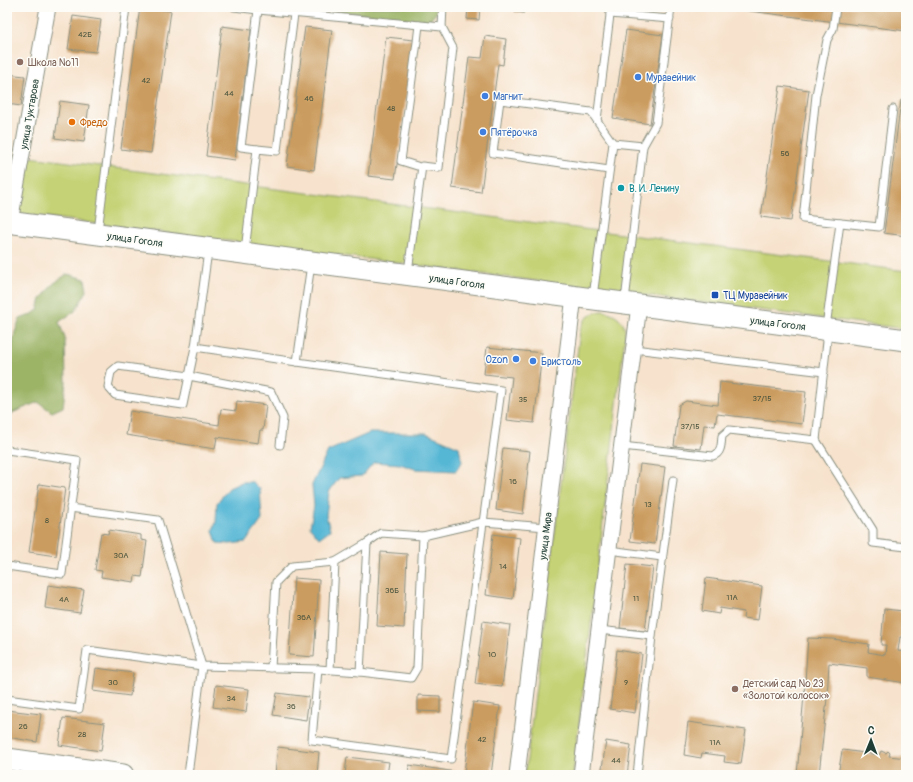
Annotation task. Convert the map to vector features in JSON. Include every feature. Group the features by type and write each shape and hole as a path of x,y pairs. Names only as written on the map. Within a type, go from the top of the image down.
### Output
{"main road":[{"name":"улица Гоголя","path":"8,222 906,340"},
{"path":"7,759 122,775"}],"street":[{"name":"улица Туктарова","path":"8,222 48,7"},
{"name":"улица Мира","path":"517,775 546,527 583,297"},
{"path":"581,775 634,349 632,304"}],"lane":[{"path":"98,234 126,7"},
{"path":"234,7 294,14 442,27"},
{"path":"408,274 422,166 439,168 453,48 442,27 443,7"},
{"path":"632,304 643,146 656,123 671,7"},
{"path":"836,7 833,29 827,40 816,95 804,219 879,227 894,109"},
{"path":"258,10 241,147 257,149 278,151 294,14"},
{"path":"597,120 611,10 670,19"},
{"path":"417,166 401,161 418,42 418,25"},
{"path":"583,297 609,170 613,142 591,112 500,100 493,153 609,170"},
{"path":"613,142 643,146"},
{"path":"245,253 257,149"},
{"path":"840,223 827,329 824,372 816,440 873,530 873,543 906,547"},
{"path":"209,248 195,347 189,376 183,405 115,395 108,387 112,372 118,366 189,376 271,392 283,418 280,445"},
{"path":"297,362 311,262"},
{"path":"195,347 501,390 451,759 312,740 318,669"},
{"path":"634,349 824,372"},
{"path":"622,446 713,456 719,453 722,436 729,430 816,440"},
{"path":"7,450 77,460 62,574 7,566"},
{"path":"637,775 652,636 673,480"},
{"path":"70,508 158,520 202,666 188,775"},
{"path":"270,668 276,582 292,566 336,562 381,533 422,536 483,522 546,527"},
{"path":"7,699 79,708 87,650 202,666 318,669 411,678 417,668 422,536"},
{"path":"360,672 367,543"},
{"path":"609,550 662,557"},
{"path":"330,670 336,562"},
{"path":"599,630 652,636"}],"green space":[{"path":"324,7 434,7 437,12 428,22 345,12"},
{"path":"7,154 906,271 906,329 7,212"},
{"path":"67,274 85,279 87,291 75,311 59,322 65,338 66,382 63,407 52,412 38,402 12,413 7,424 7,363 20,319 31,315 38,310 41,299 53,284"},
{"path":"601,311 611,313 619,318 624,326 625,336 573,775 525,775 580,331 583,323 588,317"}],"water":[{"path":"370,433 426,433 459,447 462,462 456,471 415,469 400,464 374,462 362,476 339,478 329,492 326,515 330,530 319,538 310,527 314,506 312,485 328,451"},
{"path":"242,482 253,482 260,489 262,520 246,542 230,544 217,543 213,530 216,522 217,503 229,488"}],"building":[{"path":"140,7 171,11 151,153 121,149"},
{"path":"468,7 480,7 479,20 467,19"},
{"path":"516,7 524,7 524,13 515,12"},
{"path":"906,7 906,31 726,8"},
{"path":"73,16 101,20 96,52 68,49"},
{"path":"222,26 251,30 235,160 206,156"},
{"path":"305,27 332,30 314,170 287,166"},
{"name":"Муравейник","path":"626,30 663,35 650,124 613,118"},
{"path":"485,36 506,39 503,65 498,64 481,192 452,188 469,57 482,58"},
{"path":"386,37 414,40 395,179 368,176"},
{"path":"7,74 25,76 21,106 7,104"},
{"path":"780,86 809,90 791,221 761,217"},
{"path":"901,100 906,101 906,236 884,233"},
{"name":"Фредо","path":"60,101 89,105 84,142 55,138"},
{"path":"487,347 542,353 534,423 507,420 512,377 484,374"},
{"path":"720,382 806,392 802,424 717,414 715,426 704,425 701,449 674,446 679,405 686,401 718,405"},
{"path":"237,401 266,405 263,430 260,430 258,443 217,437 215,449 126,435 130,411 219,425 221,409 236,411"},
{"path":"503,448 530,451 523,514 496,510"},
{"path":"640,464 665,467 655,544 630,541"},
{"path":"39,484 65,488 56,556 29,552"},
{"path":"109,530 141,535 141,540 147,541 142,577 135,576 134,582 101,577 102,571 95,570 101,533 108,534"},
{"path":"493,534 520,538 513,599 486,595"},
{"path":"381,552 407,554 404,628 377,626"},
{"path":"627,564 653,567 645,631 620,628"},
{"path":"294,578 319,580 314,657 289,655"},
{"path":"706,578 762,586 758,620 743,618 744,612 720,608 719,614 702,611"},
{"path":"48,585 84,590 80,613 45,608"},
{"path":"905,598 906,637 900,637 898,651 906,652 906,683 867,677 867,668 829,663 819,775 797,775 808,638 833,639 869,644 868,652 885,655 886,645 881,645 884,609 904,611"},
{"path":"483,621 510,625 502,687 475,684"},
{"path":"617,650 642,654 635,713 610,709"},
{"path":"96,668 133,673 130,696 93,691"},
{"path":"216,685 249,689 246,712 213,707"},
{"path":"277,693 309,697 306,720 273,715"},
{"path":"418,695 440,696 440,712 418,711"},
{"path":"473,702 500,706 491,775 408,775 409,765 464,773"},
{"path":"7,710 41,714 37,742 7,737"},
{"path":"63,718 105,723 101,751 59,745"},
{"path":"688,722 746,730 741,764 724,762 725,756 702,753 701,758 684,755"},
{"path":"606,741 631,745 627,775 601,775"},
{"path":"278,747 319,752 317,775 275,774"},
{"path":"843,750 879,755 881,751 886,753 888,751 890,753 889,756 906,758 906,775 838,775"},
{"path":"347,757 389,762 387,775 345,775"}],"place":[{"name":"Школа №11","path":"20,62"},
{"name":"Муравейник","path":"638,77"},
{"name":"Магнит","path":"485,96"},
{"name":"Фредо","path":"72,122"},
{"name":"Пятёрочка","path":"483,132"},
{"name":"В. И. Ленину","path":"621,188"},
{"name":"ТЦ Муравейник","path":"715,295"},
{"name":"Ozon","path":"516,359"},
{"name":"Бристоль","path":"533,361"},
{"name":"Детский сад № 23 «Золотой колосок»","path":"735,689"}]}
